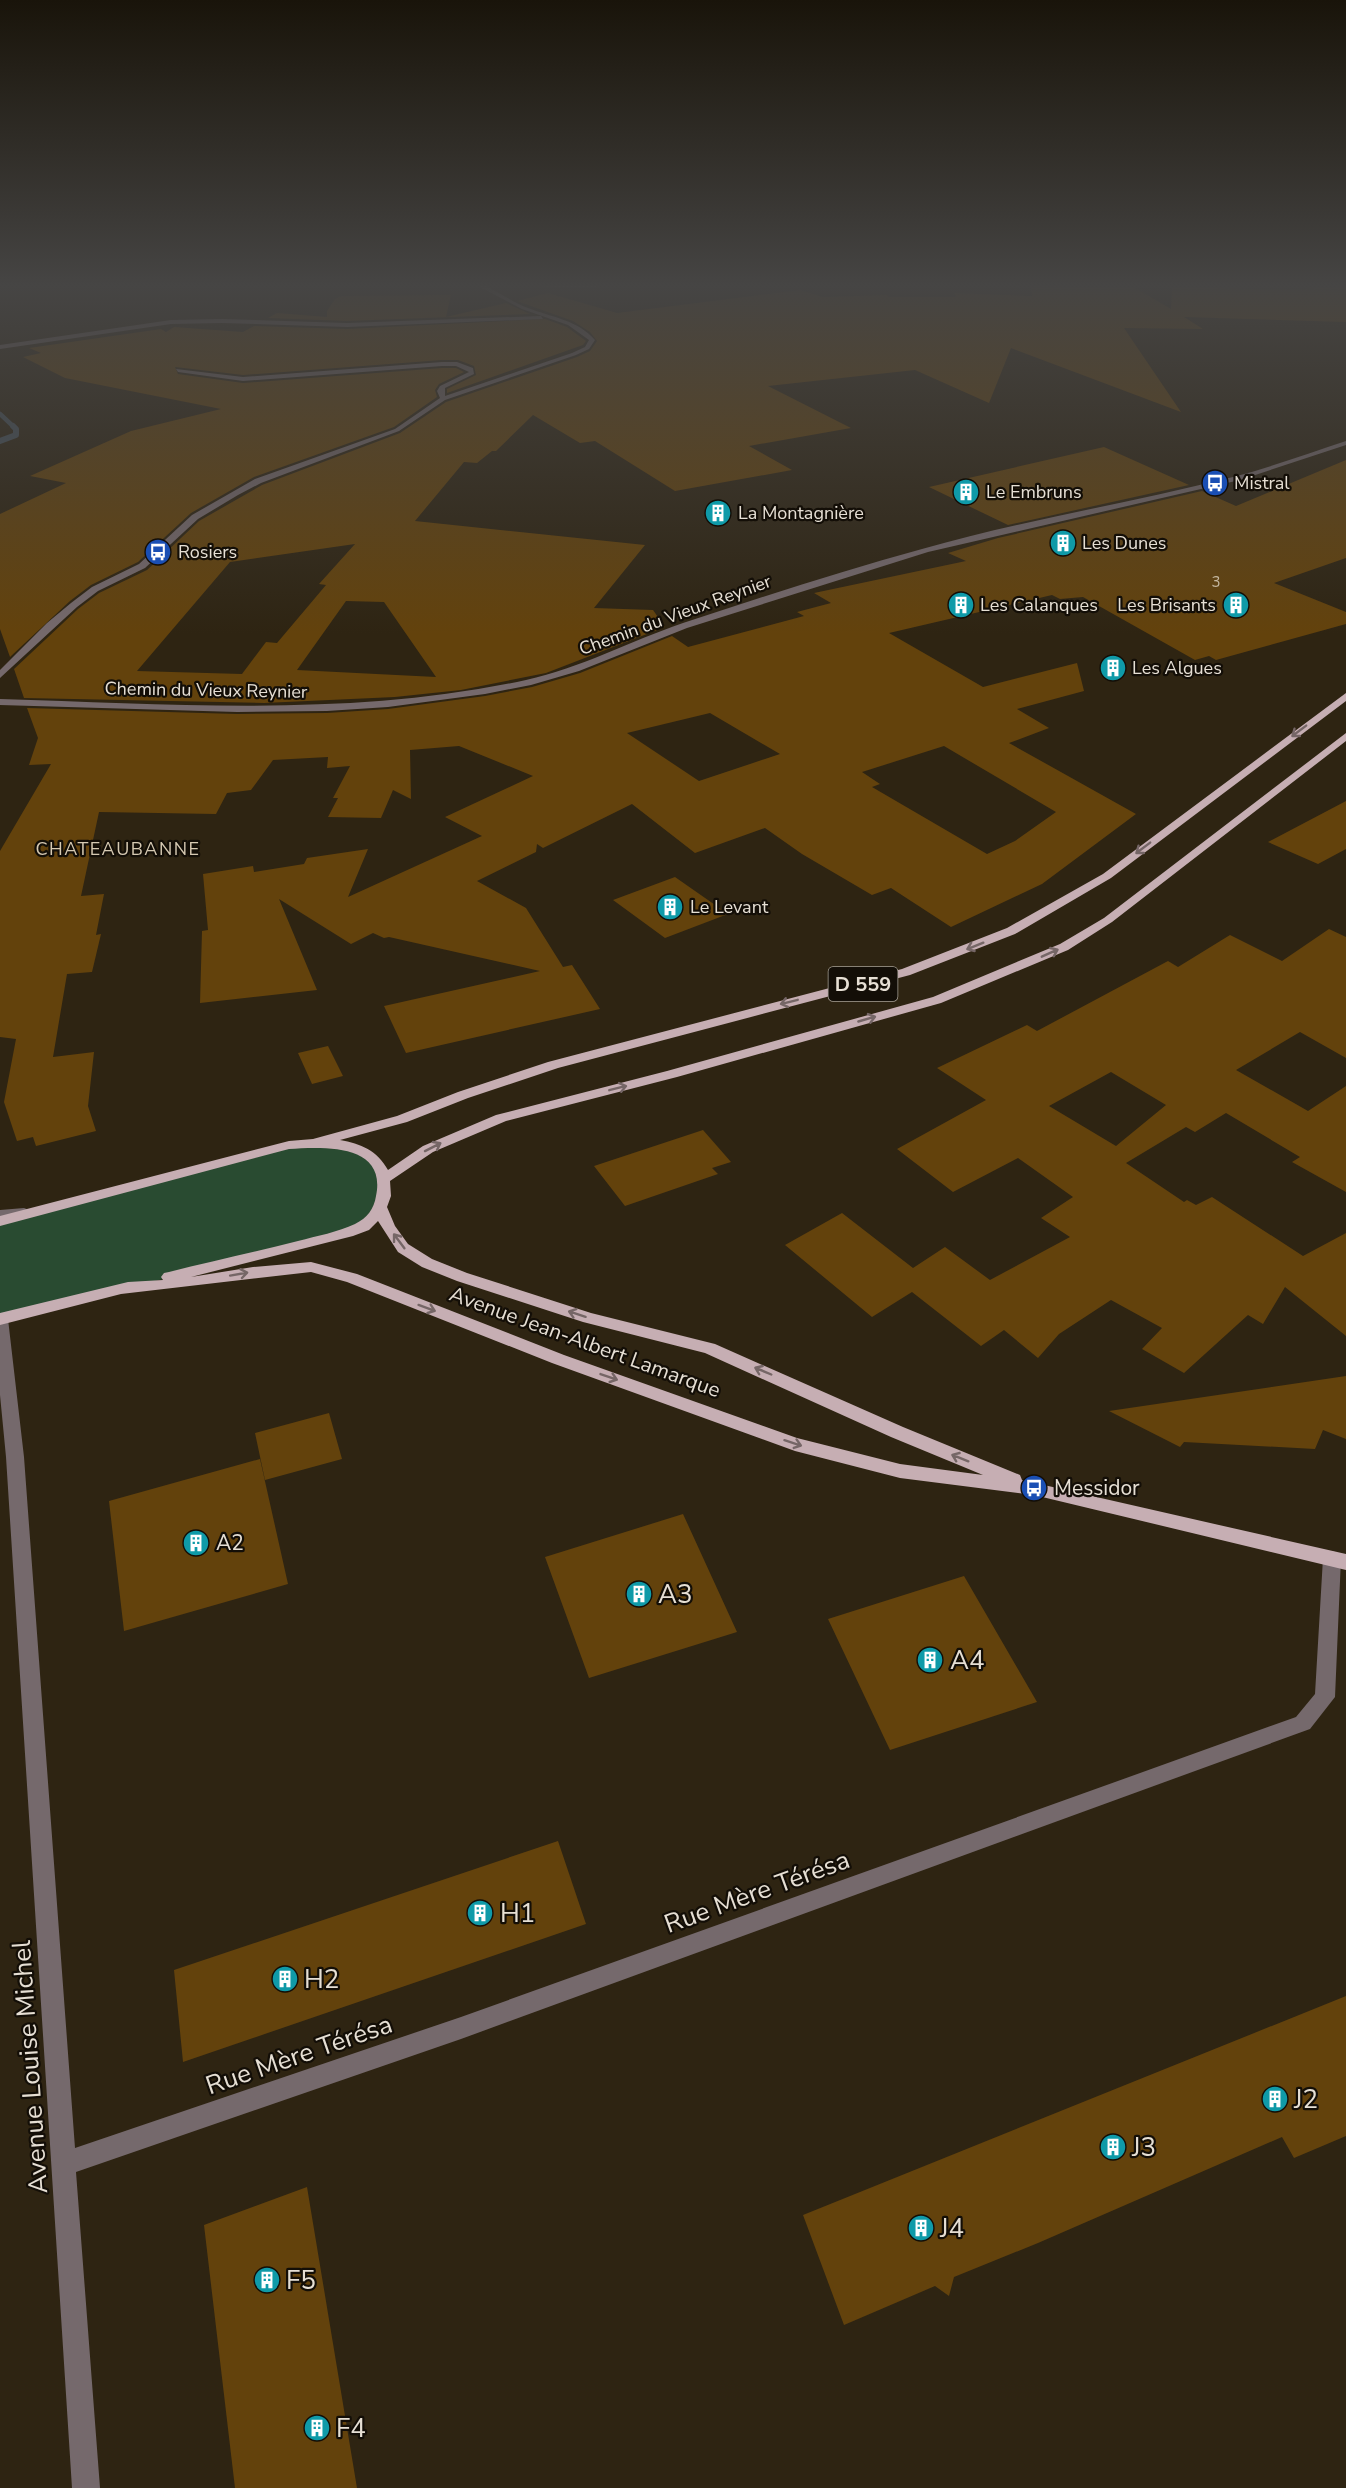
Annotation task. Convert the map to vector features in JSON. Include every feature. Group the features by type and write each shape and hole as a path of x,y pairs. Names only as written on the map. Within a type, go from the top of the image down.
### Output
{"main road":[{"name":"D 559","path":"318,1142 402,1119 463,1095 553,1065 906,972 1002,935 1107,876 1346,696"},
{"name":"D 559","path":"384,1179 428,1149 501,1118 672,1074 937,1000 1064,947 1108,921 1346,735"},
{"path":"0,1221 289,1145 318,1142 343,1144 364,1151 380,1165 384,1179 380,1208 368,1222 352,1231 0,1319"},
{"name":"Avenue Jean-Albert Lamarque","path":"380,1208 388,1227 403,1248 427,1263 462,1277 590,1318 709,1348 897,1432 1034,1488"},
{"name":"Avenue Jean-Albert Lamarque","path":"119,1289 187,1283 253,1272 310,1267 352,1278 558,1359 795,1444 900,1471 1034,1488 1339,1560"}],"street":[{"path":"0,675 50,625 95,589 142,566 195,518 258,481 397,430 438,402"},
{"name":"Chemin du Vieux Reynier","path":"0,702 237,709 327,708 388,704 485,691 531,682 576,669 684,626 885,562 1237,478 1346,443"},
{"path":"0,1215 33,1212"},
{"name":"Avenue Louise Michel","path":"0,1319 16,1469 86,2488"},
{"name":"Rue Mère Térésa","path":"64,2164 461,2028 1303,1724 1325,1697 1339,1560"}],"green space":[{"path":"289,1145 364,1151 384,1179 368,1222 310,1243 0,1319 0,1221"}],"building":[{"path":"186,402 430,402 394,427 254,477 191,513 138,562 91,585 70,601 10,657 0,629 0,514 66,483 30,476 131,431 221,409"},
{"path":"446,402 800,402 851,428 749,446 792,470 675,491 595,441 580,443 533,415 496,451 492,451 477,463 464,462 415,521 645,545 594,608 653,610 665,627 546,673 461,690 395,697 264,703 24,698 14,669 78,609 99,593 147,570 199,521 262,485 400,433","holes":["355,544 319,584 326,585 277,643 266,642 242,674 137,671 230,562","346,601 384,602 436,677 297,670"]},
{"path":"1155,402 1174,402 1181,412"},
{"path":"1104,447 1189,485 1008,525 929,487"},
{"path":"1346,460 1346,558 1274,583 1346,612 1346,624 1216,660 1209,656 1195,660 1083,597 1060,599 1052,595 889,633 983,687 1077,663 1084,691 1017,709 1049,728 1009,743 1136,814 1042,884 951,927 891,888 872,895 802,854 765,828 695,853 632,804 543,848 537,844 536,852 477,881 526,908 563,967 572,965 600,1009 406,1053 384,1006 540,971 389,937 384,938 373,933 351,944 279,899 317,990 200,1003 202,931 208,930 203,874 253,866 254,872 304,864 307,858 368,849 348,897 482,836 445,817 533,776 459,746 410,750 411,799 393,790 381,818 328,817 338,798 333,798 350,766 327,768 328,757 273,760 251,790 227,793 216,814 99,812 81,896 104,894 96,935 101,934 92,972 67,974 53,1057 94,1052 88,1106 96,1131 36,1146 33,1137 17,1141 4,1102 16,1039 0,1037 0,851 51,764 29,765 38,738 27,708 237,714 327,713 388,709 485,696 532,687 580,673 672,636 688,647 804,616 797,612 831,603 814,593 966,561 948,553 998,538 1202,491 1236,506","holes":["710,713 780,754 699,781 627,733","944,746 1056,812 1015,841 987,854 872,787 880,784 862,772"]},
{"path":"1346,801 1346,849 1318,864 1268,842"},
{"name":"Le Levant","path":"675,877 728,914 665,938 613,900"},
{"path":"1329,929 1346,937 1346,1058 1300,1032 1236,1070 1308,1111 1346,1086 1346,1192 1292,1162 1300,1157 1226,1113 1195,1132 1186,1127 1126,1163 1184,1202 1187,1200 1196,1205 1212,1197 1303,1256 1346,1233 1346,1336 1285,1287 1263,1324 1248,1315 1184,1373 1142,1349 1162,1328 1111,1300 1059,1334 1038,1358 1004,1330 981,1346 912,1292 872,1317 785,1245 842,1213 913,1268 945,1247 990,1280 1070,1237 1041,1218 1073,1197 1018,1158 953,1192 897,1149 986,1100 937,1068 1027,1025 1037,1031 1168,961 1178,967 1230,935 1282,961","holes":["1111,1072 1166,1105 1116,1146 1049,1106"]},
{"path":"328,1046 343,1076 312,1084 298,1053"},
{"path":"703,1130 731,1162 712,1168 718,1174 625,1206 594,1166"},
{"path":"1346,1376 1346,1439 1323,1430 1315,1449 1184,1442 1180,1447 1109,1411"},
{"path":"329,1413 342,1459 265,1480 255,1433"},
{"name":"A2","path":"260,1459 288,1584 124,1631 109,1501"},
{"name":"A3","path":"683,1514 737,1632 589,1678 545,1557"},
{"name":"A4","path":"964,1576 1037,1702 890,1750 828,1619"},
{"path":"558,1841 586,1924 183,2062 174,1970"},
{"path":"1346,1996 1346,2136 1294,2158 1282,2137 954,2277 949,2296 935,2286 844,2325 803,2215"},
{"name":"F5","path":"307,2187 357,2488 235,2488 204,2225"}],"waterway":[{"path":"0,414 15,428"},
{"path":"0,441 16,435 15,428"}],"place":[{"name":"Mistral","path":"1215,483"},
{"name":"Le Embruns","path":"966,492"},
{"name":"La Montagnière","path":"718,513"},
{"name":"Les Dunes","path":"1063,543"},
{"name":"Rosiers","path":"158,552"},
{"name":"Les Calanques","path":"961,605"},
{"name":"Les Brisants","path":"1236,605"},
{"name":"Les Algues","path":"1113,668"},
{"name":"Le Levant","path":"670,907"},
{"name":"Messidor","path":"1034,1488"},
{"name":"A2","path":"196,1543"},
{"name":"A3","path":"639,1594"},
{"name":"A4","path":"930,1660"},
{"name":"H1","path":"480,1913"},
{"name":"H2","path":"285,1979"},
{"name":"J2","path":"1275,2099"},
{"name":"J3","path":"1113,2147"},
{"name":"J4","path":"921,2228"},
{"name":"F5","path":"267,2280"},
{"name":"F4","path":"317,2428"}],"district":[{"name":"CHATEAUBANNE","path":"118,849"}]}
